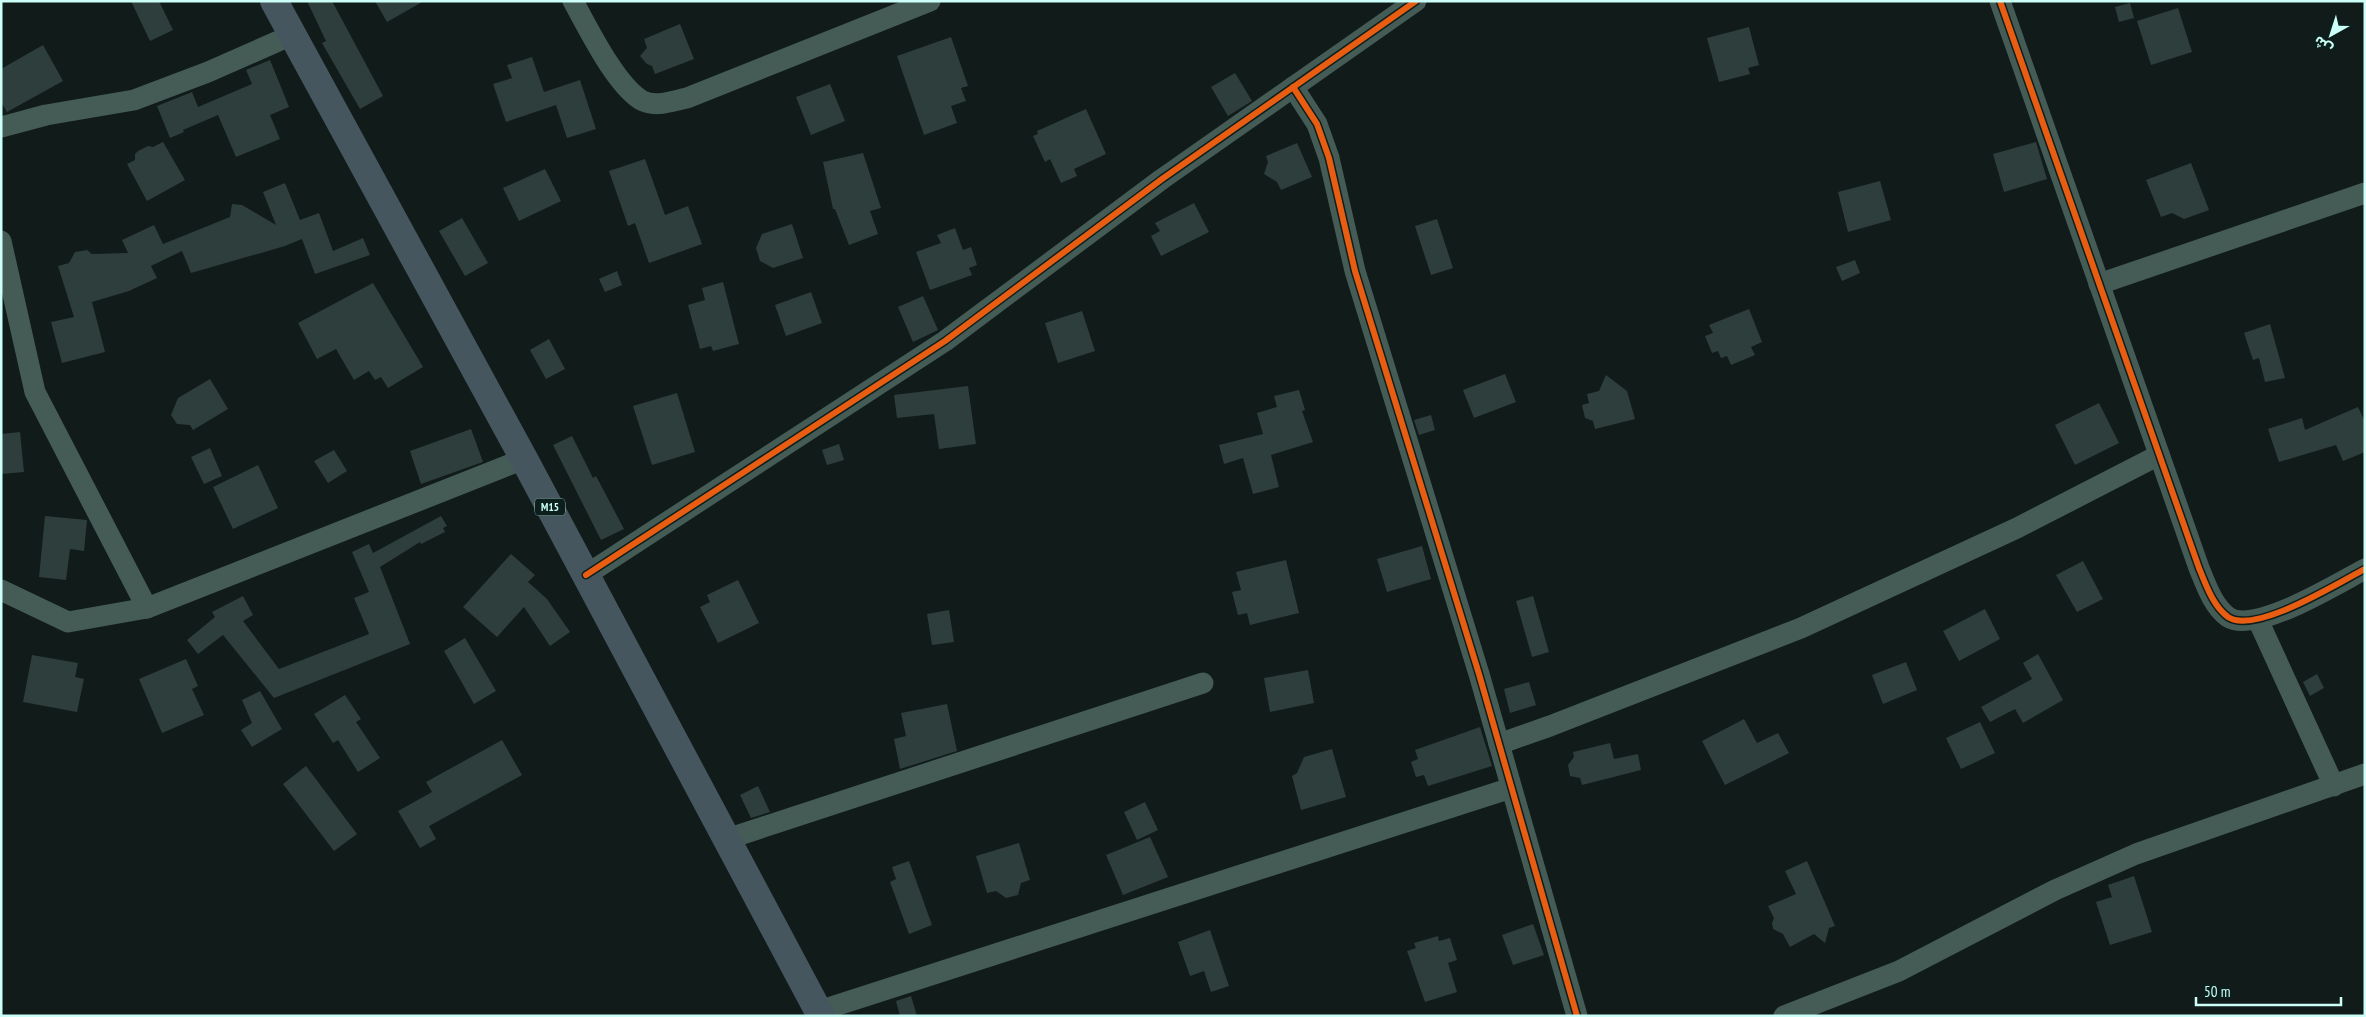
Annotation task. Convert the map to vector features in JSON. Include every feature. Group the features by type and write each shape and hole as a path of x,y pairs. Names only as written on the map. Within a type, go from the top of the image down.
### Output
{"highway":[{"name":"M15","path":"274,1 524,459 820,1014"}],"street":[{"path":"573,1 619,77 642,100 660,104 687,98 930,1"},
{"path":"586,575 945,341 1162,179 1416,1"},
{"path":"2000,1 2199,568 2215,602 2229,617 2236,621 2258,620 2279,612 2365,569"},
{"path":"1,127 46,115 134,100 208,72 292,36"},
{"path":"1294,87 1317,124 1329,158 1355,271 1499,744 1577,1016"},
{"path":"2100,284 2365,194"},
{"path":"1,241 35,392 147,608"},
{"path":"1499,744 1801,628 2017,528 2159,455"},
{"path":"1,590 68,622 147,608 524,459"},
{"path":"2258,620 2334,786"},
{"path":"727,839 1203,683"},
{"path":"1793,1014 1899,971 2055,890 2136,854 2365,774"},
{"path":"820,1014 1511,788"}],"building":[{"path":"131,1 159,1 173,30 150,41"},
{"path":"307,1 332,1 383,96 360,109 322,43 326,41"},
{"path":"375,1 424,1 387,22"},
{"path":"2130,3 2134,18 2119,22 2115,7"},
{"path":"2178,8 2192,52 2151,65 2137,21"},
{"path":"680,24 694,59 655,74 652,66 647,64 640,56 647,48 644,39"},
{"path":"1749,27 1759,65 1748,68 1750,74 1719,82 1707,38"},
{"path":"951,37 968,86 961,88 966,101 951,106 957,123 924,135 897,56"},
{"path":"43,45 63,81 7,112 1,102 1,69"},
{"path":"532,57 544,92 580,80 596,129 567,138 556,105 506,122 493,84 512,78 507,65"},
{"path":"270,60 289,107 270,115 280,139 236,157 218,115 183,130 184,132 170,138 157,106 192,92 198,107 252,84 246,70"},
{"path":"1235,73 1252,101 1228,116 1211,87"},
{"path":"830,84 845,121 811,135 796,97"},
{"path":"1086,109 1106,154 1074,169 1077,176 1061,183 1050,159 1045,162 1033,136 1038,134 1037,131"},
{"path":"163,142 185,180 147,201 127,164 135,160 135,154 138,151"},
{"path":"2036,142 2047,179 2004,192 1993,154"},
{"path":"1297,143 1312,177 1281,190 1277,182 1264,174 1268,162 1266,156"},
{"path":"863,153 881,208 870,211 878,234 849,245 835,209 833,209 823,162"},
{"path":"645,159 665,215 688,206 702,244 649,263 635,223 628,226 609,171"},
{"path":"2191,163 2209,210 2184,219 2172,213 2161,217 2146,180"},
{"path":"545,169 561,201 519,221 503,188"},
{"path":"1880,181 1891,220 1848,232 1838,192"},
{"path":"285,183 300,220 319,213 333,251 363,238 370,255 315,274 302,239 285,246 191,273 182,251 151,266 157,278 129,291 92,302 105,352 62,363 51,322 74,317 58,266 69,263 75,252 87,250 92,254 128,253 122,240 154,225 163,244 230,217 232,204 242,205 276,225 263,192"},
{"path":"1194,203 1209,232 1161,256 1151,236 1160,231 1155,223"},
{"path":"462,218 488,263 465,276 439,231"},
{"path":"1437,219 1453,268 1431,275 1415,226"},
{"path":"792,224 803,258 773,268 760,261 756,248 762,234"},
{"path":"955,228 963,250 971,247 977,265 969,268 972,275 930,290 916,252 941,243 937,235"},
{"path":"1855,260 1860,273 1842,281 1836,267"},
{"path":"617,271 622,285 605,292 599,279"},
{"path":"723,282 739,344 713,351 711,346 700,349 688,305 705,300 702,288"},
{"path":"373,283 423,367 388,388 381,377 375,380 369,371 354,380 336,349 317,359 298,323"},
{"path":"811,292 822,323 786,336 775,305"},
{"path":"923,296 938,330 913,342 898,307"},
{"path":"1749,309 1762,342 1751,347 1755,355 1731,365 1727,356 1721,358 1718,351 1712,353 1705,336 1713,333 1709,325"},
{"path":"1082,311 1095,351 1058,363 1045,323"},
{"path":"2270,324 2285,378 2265,382 2259,358 2253,360 2244,333"},
{"path":"549,339 565,369 546,379 530,350"},
{"path":"1505,374 1516,402 1474,418 1463,390"},
{"path":"1606,375 1627,391 1635,419 1595,429 1593,421 1585,418 1582,405 1589,403 1587,394 1599,391"},
{"path":"210,379 228,409 193,430 190,425 177,424 171,415 178,398"},
{"path":"968,386 976,444 939,449 934,414 897,418 894,395"},
{"path":"1299,390 1305,410 1302,411 1313,442 1271,455 1279,487 1253,494 1243,458 1224,464 1219,445 1263,434 1257,413 1277,407 1274,396"},
{"path":"677,393 695,452 652,465 633,406"},
{"path":"2099,403 2119,443 2075,465 2055,425"},
{"path":"2358,407 2365,422 2365,452 2343,461 2336,445 2279,462 2268,429 2302,418 2305,430"},
{"path":"1431,415 1435,430 1419,435 1414,420"},
{"path":"471,429 483,462 421,484 410,451"},
{"path":"20,432 24,472 1,474 1,434"},
{"path":"572,436 593,478 596,476 624,529 601,540 553,445"},
{"path":"839,444 844,460 827,465 822,450"},
{"path":"210,448 222,476 204,484 191,457"},
{"path":"334,450 347,471 328,483 314,461"},
{"path":"258,465 278,508 233,529 213,487"},
{"path":"45,516 87,520 84,551 70,549 66,580 39,577"},
{"path":"441,516 447,526 443,528 445,532 421,544 420,542 380,567 410,644 274,698 223,635 198,654 187,640 215,617 212,612 243,596 253,615 243,621 279,669 369,634 354,598 369,592 352,552 369,544 373,553"},
{"path":"1422,546 1431,579 1387,592 1377,559"},
{"path":"511,554 535,575 528,582 547,599 570,632 550,646 524,607 497,637 463,607"},
{"path":"1286,560 1299,613 1250,625 1247,613 1238,615 1232,592 1241,590 1236,572"},
{"path":"2083,561 2103,599 2077,612 2056,575"},
{"path":"738,580 759,623 718,643 700,607 710,602 707,595"},
{"path":"1533,596 1549,652 1532,657 1516,601"},
{"path":"1985,609 2000,639 1959,661 1943,631"},
{"path":"949,610 954,642 932,645 927,614"},
{"path":"465,638 496,691 474,704 444,651"},
{"path":"2038,654 2063,700 2023,723 2015,709 1990,722 1981,707 2032,679 2023,663"},
{"path":"32,655 78,663 75,677 84,679 77,712 23,702"},
{"path":"186,659 198,686 192,689 204,715 162,733 139,679"},
{"path":"1906,662 1917,690 1883,704 1872,675"},
{"path":"1308,670 1314,703 1270,712 1264,678"},
{"path":"2317,674 2324,688 2310,696 2303,682"},
{"path":"1529,682 1536,705 1510,713 1504,689"},
{"path":"260,691 282,729 252,747 241,730 252,723 242,700"},
{"path":"345,695 361,719 356,722 380,758 358,772 338,740 333,743 314,714"},
{"path":"947,704 957,751 900,769 894,739 906,736 901,713"},
{"path":"1744,719 1757,743 1778,733 1789,753 1725,785 1702,741"},
{"path":"1980,722 1995,753 1961,769 1946,738"},
{"path":"1480,727 1492,766 1428,786 1424,775 1416,777 1411,762 1418,759 1415,750"},
{"path":"502,740 522,775 429,826 436,839 420,848 398,811 432,792 426,782"},
{"path":"1610,743 1614,759 1638,754 1641,770 1582,785 1580,778 1570,776 1568,765 1574,757 1573,752"},
{"path":"1332,749 1346,797 1301,810 1292,776 1297,773 1304,757"},
{"path":"306,766 357,834 334,851 283,784"},
{"path":"758,786 770,812 751,818 740,795"},
{"path":"1145,802 1158,830 1137,840 1124,812"},
{"path":"1150,837 1168,877 1123,895 1106,855"},
{"path":"1019,843 1030,880 1021,883 1018,895 1006,898 996,891 987,893 976,856"},
{"path":"909,861 932,925 909,934 890,882 896,879 892,867"},
{"path":"1807,861 1835,926 1829,928 1825,943 1814,934 1790,947 1783,934 1773,929 1772,923 1774,918 1768,906 1796,894 1785,871"},
{"path":"2134,876 2152,932 2110,945 2096,902 2112,897 2108,885"},
{"path":"1533,924 1544,955 1513,965 1502,935"},
{"path":"1210,930 1229,986 1211,992 1204,971 1190,976 1178,942"},
{"path":"1438,936 1439,941 1450,938 1457,960 1448,963 1457,992 1425,1002 1407,951 1416,948 1414,943"},
{"path":"911,996 917,1016 900,1016 896,1001"}],"cycle path":[{"path":"586,575 945,341 1162,179 1416,1"},
{"path":"2000,1 2199,568 2214,601 2228,617 2241,621 2257,619 2296,605 2365,569"},
{"path":"1293,87 1317,124 1329,158 1355,271 1479,674 1577,1016"}]}
